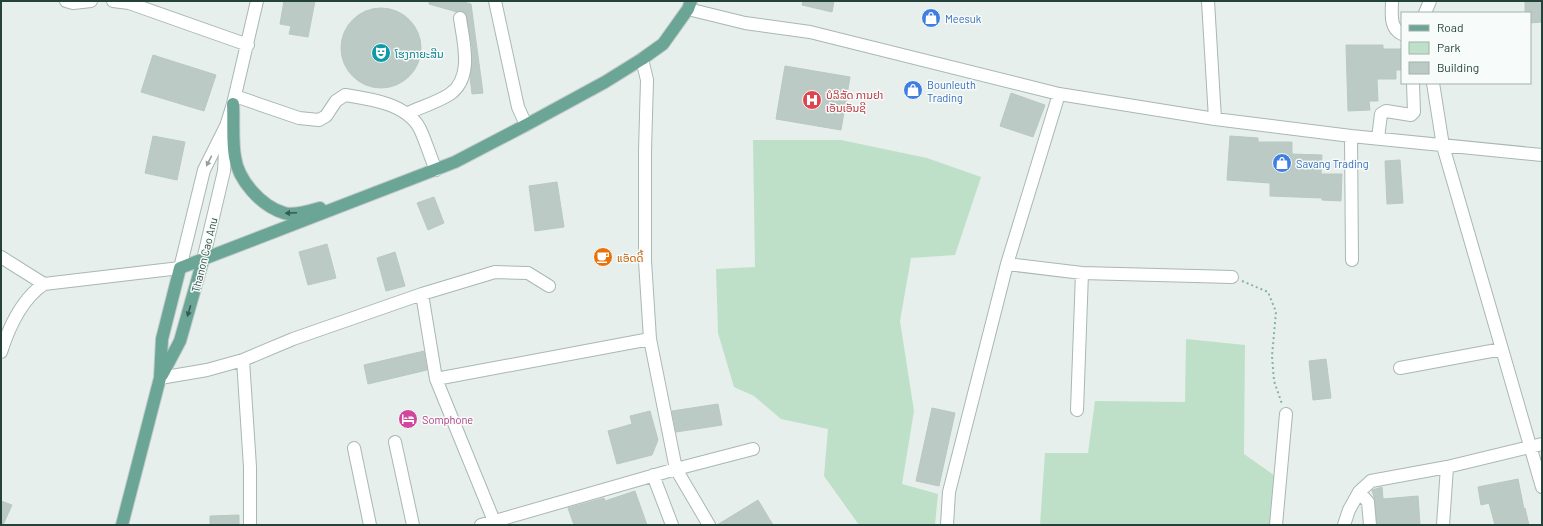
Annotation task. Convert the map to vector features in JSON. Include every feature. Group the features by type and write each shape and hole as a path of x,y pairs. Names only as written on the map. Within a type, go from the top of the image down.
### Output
{"main road":[{"path":"180,268 455,162 605,82 642,59 663,44 689,5"},
{"path":"234,100 235,158 246,184 260,199 284,213 302,212 357,201"},
{"name":"Thanon Cao Anu","path":"160,378 180,341 203,260"},
{"name":"Thanon Cao Anu","path":"122,525 160,378 162,339 180,268"}],"street":[{"path":"66,1 73,3 91,1"},
{"path":"113,1 129,3 248,46"},
{"name":"Thanon Cao Anu","path":"180,268 204,170 226,126 234,100 248,46 257,1"},
{"path":"495,1 518,107 526,125"},
{"path":"1208,1 1215,119"},
{"path":"1392,1 1393,26 1397,32 1401,34"},
{"path":"1425,12 1430,1"},
{"path":"689,5 745,23 810,32 1059,94 1215,119 1351,136 1542,155"},
{"path":"408,113 451,93 461,80 466,64 460,18"},
{"path":"642,59 647,80 645,151 646,261 650,339 676,469 709,525"},
{"path":"1378,138 1381,114 1386,111 1411,115 1414,112 1413,84"},
{"path":"1432,84 1443,146 1502,349 1536,445 1542,487"},
{"path":"947,525 949,492 1006,264 1059,94"},
{"path":"234,100 306,119 319,120 326,116 336,101 345,95 372,99 408,113 420,128 436,170"},
{"name":"Thanon Cao Anu","path":"203,260 224,171 226,126"},
{"path":"1351,136 1352,260"},
{"path":"1,257 44,284"},
{"path":"1006,264 1082,273 1232,277"},
{"path":"1,352 6,335 27,300 35,290 44,284 180,268"},
{"path":"160,378 207,370 243,360 293,339 422,294 495,272 528,273 549,286"},
{"path":"1076,410 1082,273"},
{"path":"422,294 436,378 494,521"},
{"path":"436,378 650,339"},
{"path":"1400,368 1502,349"},
{"path":"243,360 250,467 250,525"},
{"path":"1276,525 1286,414"},
{"path":"395,442 413,525"},
{"path":"1344,525 1348,510 1359,492 1371,481 1447,467 1536,445"},
{"path":"354,448 370,525"},
{"path":"481,525 653,475 753,449"},
{"path":"1443,525 1447,467"},
{"path":"653,475 672,525"},
{"path":"1359,492 1368,502 1370,525"}],"path":[{"path":"1232,277 1268,292 1276,312 1272,356 1274,381 1286,414"}],"green space":[{"path":"753,140 841,140 927,158 981,177 955,255 911,258 900,321 914,411 902,484 938,494 935,525 859,525 824,476 828,429 781,419 754,396 734,387 718,333 716,269 755,267"},
{"path":"1186,339 1245,345 1244,454 1275,476 1270,525 1040,525 1045,453 1088,453 1095,401 1185,402"}],"building":[{"path":"284,1 315,1 308,37 289,34 291,26 280,24"},
{"path":"429,1 461,1 471,4 483,93 472,94 470,77 472,47 466,14 462,11 457,12 429,4"},
{"path":"803,1 834,1 832,12 802,5"},
{"path":"1525,1 1542,1 1542,22 1531,23 1531,12 1525,12"},
{"name":"ໂຮງກາຍະສີນ","path":"381,8 396,11 409,20 418,33 421,48 418,63 409,76 396,85 381,88 366,85 353,76 344,63 341,48 344,33 353,20 366,11"},
{"path":"1346,45 1383,45 1383,49 1401,49 1401,70 1396,70 1396,79 1377,79 1378,101 1369,101 1370,110 1348,111"},
{"path":"153,55 216,75 204,111 141,92"},
{"path":"785,66 850,77 841,130 776,119"},
{"path":"1011,93 1045,105 1033,137 1000,126"},
{"path":"153,136 185,142 177,180 145,173"},
{"path":"1230,136 1258,138 1258,142 1292,142 1292,154 1322,155 1321,174 1342,174 1341,201 1322,200 1322,198 1270,196 1270,183 1227,180"},
{"path":"1400,160 1403,203 1387,204 1385,161"},
{"path":"557,182 564,227 535,231 529,186"},
{"path":"434,197 444,223 428,230 417,203"},
{"path":"327,244 336,278 308,285 299,252"},
{"path":"395,252 405,286 386,291 377,258"},
{"path":"424,351 427,370 368,384 364,365"},
{"path":"1326,359 1331,398 1313,400 1309,361"},
{"path":"718,404 722,425 676,432 672,411"},
{"path":"932,408 955,413 939,486 916,481"},
{"path":"650,411 658,440 652,455 617,464 608,431 632,424 630,416"},
{"path":"1518,479 1529,525 1495,525 1489,503 1481,505 1478,487"},
{"path":"1382,487 1383,499 1418,496 1420,525 1377,525 1375,501 1372,490"},
{"path":"635,491 647,525 574,525 568,508 604,498 605,501"},
{"path":"758,500 773,525 717,525"},
{"path":"1,501 12,505 3,525 1,525"},
{"path":"239,515 239,525 210,525 210,516"}],"place":[{"name":"Meesuk","path":"931,18"},
{"name":"ໂຮງກາຍະສີນ","path":"381,53"},
{"name":"Bounleuth Trading","path":"913,90"},
{"name":"ບໍລິສັດ ການຢາ ເອັນເອັນຊີ","path":"812,100"},
{"name":"Savang Trading","path":"1282,163"},
{"name":"ແອັດດີ້","path":"603,257"},
{"name":"Somphone","path":"408,419"}]}
